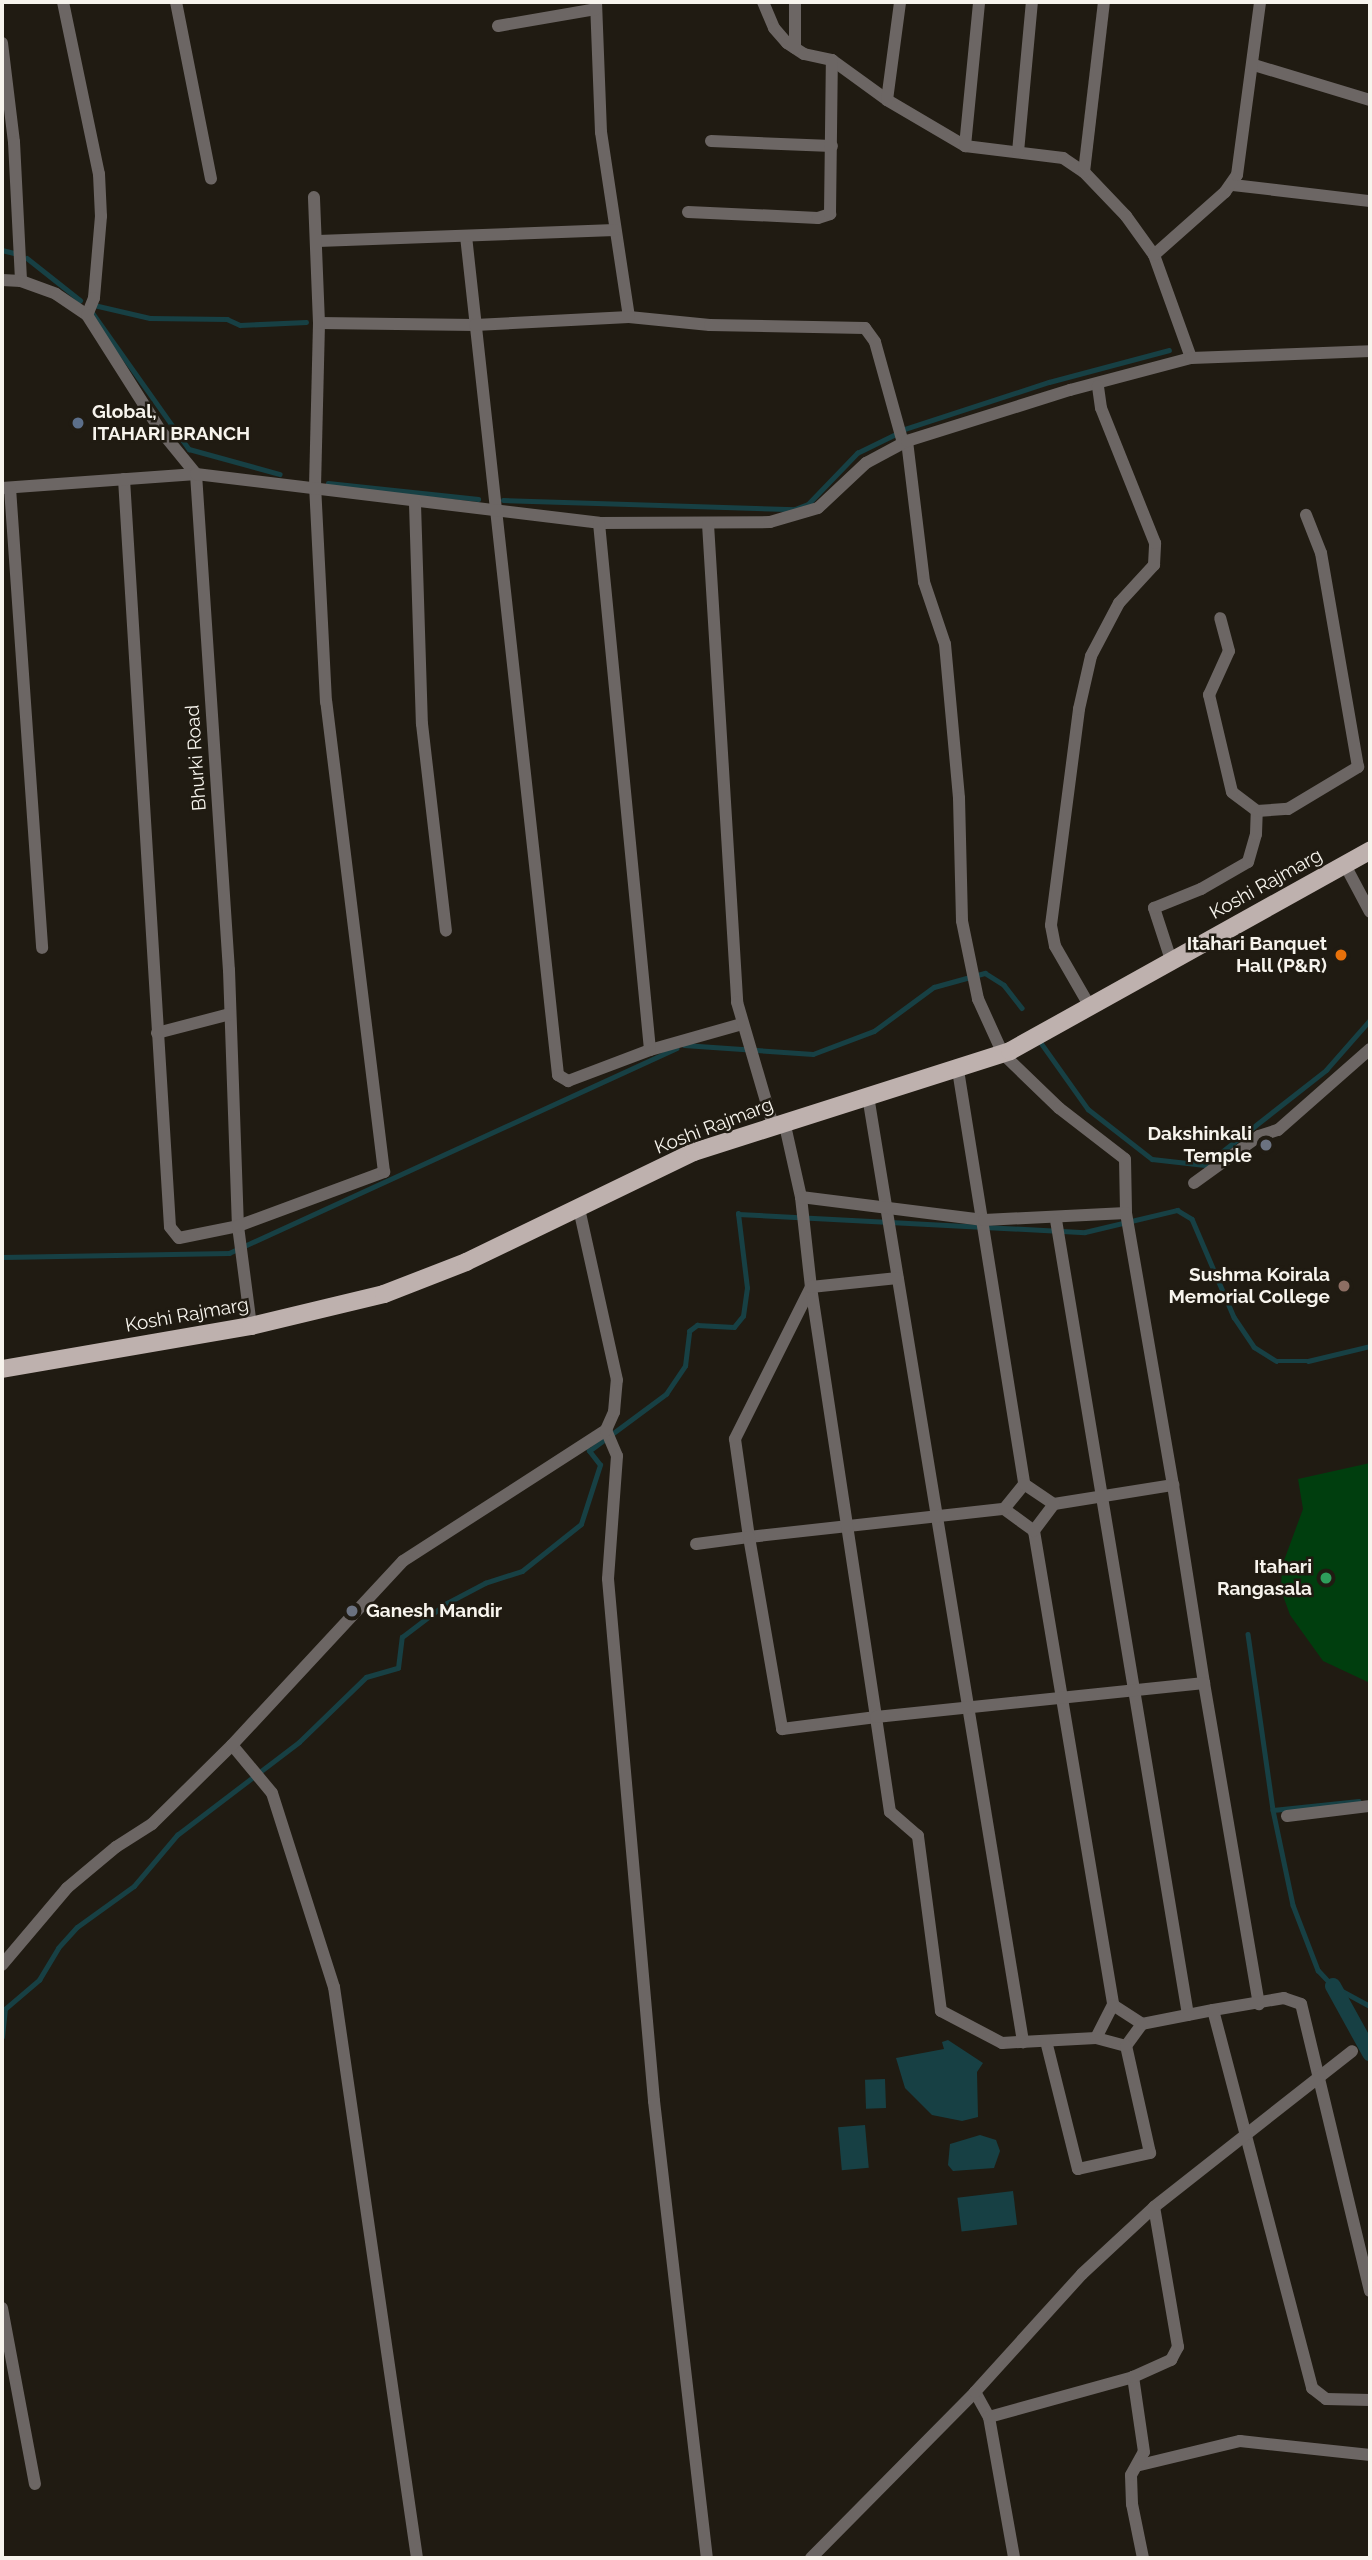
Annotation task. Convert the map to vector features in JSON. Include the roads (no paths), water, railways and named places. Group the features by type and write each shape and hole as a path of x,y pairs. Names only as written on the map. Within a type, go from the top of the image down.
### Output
{"main road":[{"name":"Koshi Rajmarg","path":"2,1369 251,1326 384,1294 466,1262 694,1152 778,1123 958,1070 1006,1052 1370,851"}],"street":[{"path":"63,2 99,174 101,216 94,298 87,315"},
{"path":"176,2 211,179"},
{"path":"763,2 774,28 795,48 832,60 887,100 965,146 1063,158 1084,172 1126,216 1154,254 1191,358"},
{"path":"795,2 795,48"},
{"path":"887,100 900,2"},
{"path":"965,146 979,2"},
{"path":"1018,152 1032,2"},
{"path":"1084,172 1104,2"},
{"path":"1154,254 1233,185 1254,65 1260,2"},
{"path":"498,26 596,5 601,132 629,317"},
{"path":"2,43 14,142 21,281"},
{"path":"688,212 827,216 831,210 832,60"},
{"path":"1254,65 1370,100"},
{"path":"710,141 832,146"},
{"path":"1233,185 1370,201"},
{"path":"124,479 157,1033 173,1235 179,1238 238,1231 384,1172 326,702 315,487 319,323 318,241 314,198"},
{"path":"318,241 614,230"},
{"path":"466,236 558,1075 568,1081 650,1050 743,1028"},
{"path":"2,280 21,281 57,294 87,315 160,430 196,474"},
{"path":"319,323 475,325 629,317 710,325 865,328 875,342 905,442 924,582 945,644 959,798 966,955 978,999 1006,1052 1059,1108 1125,1159 1130,1244 1259,2004"},
{"path":"42,948 6,488 196,474 315,487 415,504 599,523 708,524 796,518 818,508 866,463 905,442 1070,390 1098,386 1191,358 1370,351"},
{"path":"1089,1005 1055,946 1051,925 1079,709 1091,656 1119,603 1154,565 1155,543 1105,420 1098,386"},
{"name":"Bhurki Road","path":"196,474 230,1014 238,1231 251,1326"},
{"path":"415,504 422,724 446,931"},
{"path":"1220,618 1229,652 1209,695 1232,792 1257,811 1288,809 1358,767 1321,554 1306,515"},
{"path":"599,523 650,1050"},
{"path":"708,524 743,1028 778,1123 802,1203 811,1287 890,1812 918,1836 942,2011 1002,2043 1096,2038 1126,2046"},
{"path":"1171,960 1152,912 1248,863 1257,811"},
{"path":"1345,865 1370,912"},
{"path":"157,1033 230,1014"},
{"path":"1194,1183 1259,1136 1278,1130 1370,1049"},
{"path":"958,1070 986,1226 1024,1484 1004,1509"},
{"path":"867,1096 888,1210 1023,2042"},
{"path":"802,1203 888,1210 986,1226 1057,1225 1127,1218"},
{"path":"579,1208 617,1380 614,1412 608,1436 618,1470 610,1522 610,1591 654,2101 689,2438 707,2558"},
{"path":"1057,1225 1188,2015"},
{"path":"811,1287 898,1278"},
{"path":"811,1287 735,1439 782,1729 1204,1683"},
{"path":"2,1965 67,1888 116,1847 152,1824 232,1745 403,1561 608,1436"},
{"path":"1024,1484 1054,1504 1173,1485"},
{"path":"1034,1531 1054,1504"},
{"path":"696,1544 1004,1509 1034,1531 1113,2005 1096,2038"},
{"path":"232,1745 264,1780 291,1847 334,1987 417,2558"},
{"path":"1287,1816 1370,1806"},
{"path":"1046,2041 1078,2169 1150,2153 1126,2046 1142,2024 1284,1998 1301,2004 1370,2291"},
{"path":"1113,2005 1142,2024"},
{"path":"1213,2010 1312,2388 1326,2399 1370,2400"},
{"path":"811,2558 975,2392 1082,2274 1154,2207 1352,2051"},
{"path":"989,2417 1133,2377 1171,2360 1178,2347 1154,2207"},
{"path":"2,2308 35,2484"},
{"path":"1133,2377 1144,2452 1140,2465 1131,2475 1132,2504 1143,2558"},
{"path":"975,2392 989,2417 1014,2558"},
{"path":"1140,2465 1240,2441 1370,2455"}],"water":[{"path":"948,2040 983,2063 977,2072 978,2117 962,2121 932,2115 905,2088 896,2058 944,2049 942,2042"},
{"path":"885,2079 886,2108 866,2109 865,2080"},
{"path":"865,2125 869,2168 842,2170 838,2127"},
{"path":"980,2135 996,2140 1000,2151 994,2168 953,2171 948,2165 950,2144"},
{"path":"1013,2191 1017,2225 962,2232 957,2198"}],"waterway":[{"path":"2,250 14,253"},
{"path":"27,258 80,300"},
{"path":"94,305 150,318 227,319 240,325 306,322"},
{"path":"92,312 189,449 280,474"},
{"path":"905,429 1049,382 1169,350"},
{"path":"503,500 795,509 808,504 857,453 894,435"},
{"path":"328,483 478,499"},
{"path":"684,1045 813,1054 874,1031 934,987 985,973 1004,985 1022,1008"},
{"path":"1039,1040 1088,1109 1152,1159 1205,1165 1326,1070 1370,1020"},
{"path":"2,1257 229,1253 676,1048"},
{"path":"2,2037 5,2009 39,1980 58,1948 77,1927 134,1886 177,1835 299,1742 366,1677 398,1668 402,1637 447,1603 485,1583 522,1571 581,1524 600,1465 589,1451 666,1394 685,1366 689,1331 697,1325 734,1327 743,1316 747,1288 738,1214 1085,1232 1177,1210 1192,1219 1234,1317 1254,1347 1276,1361 1308,1361 1370,1346"},
{"path":"1248,1634 1273,1810 1293,1905 1318,1970 1333,1986 1370,2006"},
{"path":"1273,1810 1359,1801"},
{"path":"1333,1986 1370,2053"}],"place":[{"name":"Global, ITAHARI BRANCH","path":"78,423"},
{"name":"Itahari Banquet Hall (P&R)","path":"1341,955"},
{"name":"Dakshinkali Temple","path":"1266,1145"},
{"name":"Sushma Koirala Memorial College","path":"1344,1286"},
{"name":"Itahari Rangasala","path":"1326,1578"},
{"name":"Ganesh Mandir","path":"352,1611"}]}
